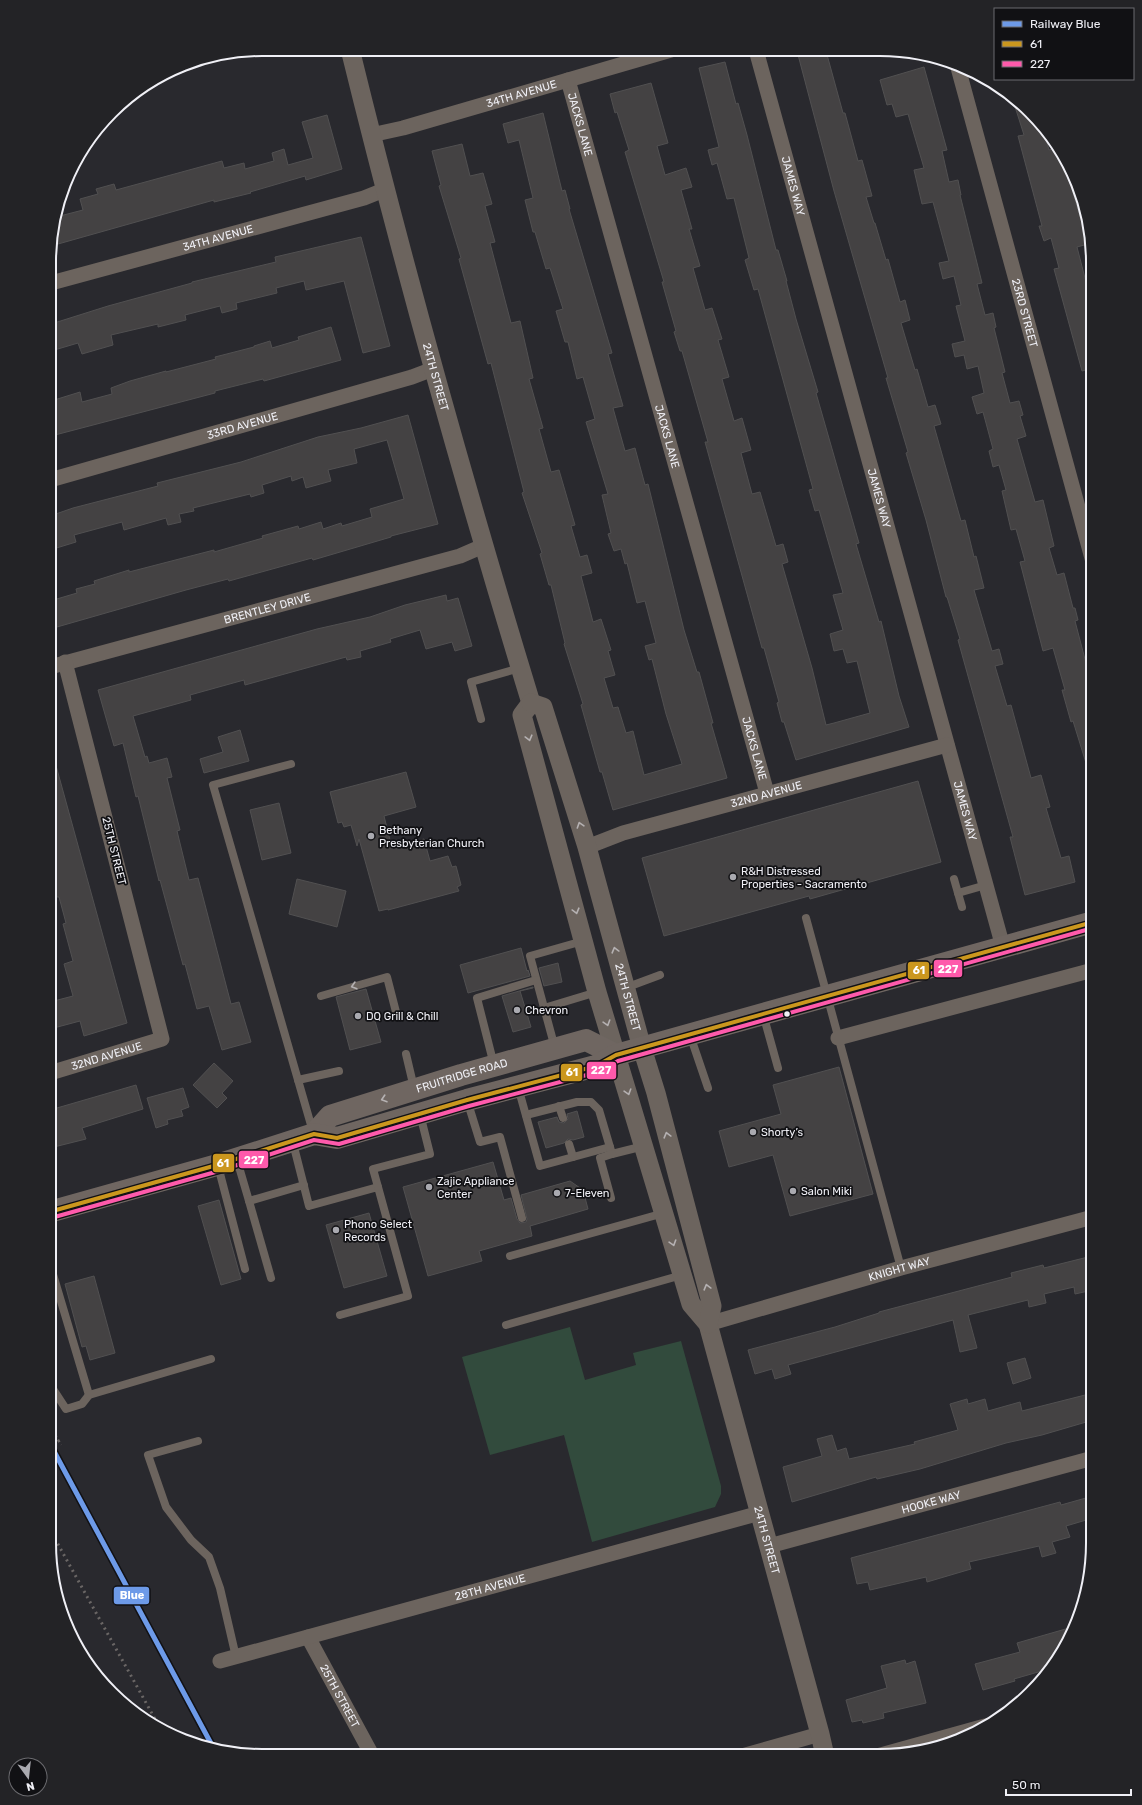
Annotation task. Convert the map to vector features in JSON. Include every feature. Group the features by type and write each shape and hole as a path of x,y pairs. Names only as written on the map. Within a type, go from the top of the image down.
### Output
{"main road":[{"name":"FRUITRIDGE ROAD","path":"314,1134 337,1138 420,1113 596,1066 616,1054 1086,924"},
{"name":"FRUITRIDGE ROAD","path":"56,1210 292,1142 314,1134 330,1116 494,1066 586,1040 616,1054"}],"street":[{"name":"24TH STREET","path":"352,56 384,190 483,546 531,703"},
{"name":"34TH AVENUE","path":"371,135 410,126 650,56"},
{"name":"JAMES WAY","path":"758,56 1003,947"},
{"name":"23RD STREET","path":"958,72 1086,537"},
{"name":"JACKS LANE","path":"568,80 767,793"},
{"name":"34TH AVENUE","path":"56,282 364,198 384,190"},
{"name":"33RD AVENUE","path":"56,478 412,377 434,369"},
{"name":"BRENTLEY DRIVE","path":"56,665 460,556 483,546"},
{"name":"25TH STREET","path":"65,662 162,1039"},
{"name":"24TH STREET","path":"531,703 543,707 587,847 642,1048 656,1093 712,1306 708,1324"},
{"name":"24TH STREET","path":"531,703 522,715 597,992 691,1304 708,1324 823,1749"},
{"name":"32ND AVENUE","path":"587,847 623,833 947,745"},
{"path":"838,1038 1086,972"},
{"name":"32ND AVENUE","path":"56,1070 162,1039"},
{"name":"KNIGHT WAY","path":"708,1324 901,1268 1086,1220"},
{"name":"HOOKE WAY","path":"769,1546 1086,1460"},
{"name":"28TH AVENUE","path":"220,1661 760,1513"},
{"name":"25TH STREET","path":"308,1637 369,1749"},
{"path":"767,1749 820,1734"},
{"path":"912,1746 957,1734"}],"lane":[{"path":"481,719 471,682 520,668"},
{"path":"291,764 213,785 314,1134"},
{"path":"954,879 962,907"},
{"path":"958,893 986,885"},
{"path":"806,918 901,1268"},
{"path":"556,1049 530,956 584,940"},
{"path":"626,988 660,975"},
{"path":"321,996 387,977 396,1012"},
{"path":"494,1066 476,998 536,980"},
{"path":"544,1008 597,992"},
{"path":"763,1014 778,1068"},
{"path":"690,1034 708,1088"},
{"path":"406,1054 414,1090"},
{"path":"298,1080 339,1071"},
{"path":"518,1086 540,1166 573,1157 644,1146"},
{"path":"467,1100 480,1142 500,1137 522,1218"},
{"path":"526,1116 577,1102 591,1102 599,1110 611,1151"},
{"path":"559,1106 563,1118"},
{"path":"340,1315 408,1296 373,1168 430,1154 420,1113"},
{"path":"292,1142 309,1206 378,1187"},
{"path":"569,1144 573,1157"},
{"path":"611,1151 600,1158 611,1198"},
{"path":"227,1162 249,1201 271,1278"},
{"path":"227,1162 245,1269"},
{"path":"249,1201 304,1185"},
{"path":"510,1256 664,1214"},
{"path":"506,1325 682,1275"},
{"path":"56,1284 89,1395"},
{"path":"56,1394 66,1409 82,1404 89,1395 211,1359"},
{"path":"198,1441 148,1455 166,1507 191,1540 209,1558 220,1588 236,1657"}],"path":[{"path":"56,1437 61,1445"}],"green space":[{"path":"570,1327 585,1380 636,1365 633,1353 681,1341 721,1486 721,1494 715,1507 592,1542 564,1435 490,1455 462,1357"}],"building":[{"path":"798,56 827,56 858,161 862,160 872,196 866,197 874,223 886,260 888,259 900,302 905,300 910,320 901,323 915,370 917,369 928,407 935,405 941,424 934,426 961,521 965,520 974,557 976,556 984,588 974,590 992,651 999,649 1003,664 995,666 1007,706 1011,705 1031,778 1041,775 1050,807 1046,808 1061,858 1069,856 1075,882 1025,895 1010,837 1013,837 958,640 960,639 946,597 926,520 906,453 908,452 886,378 888,378 834,191"},
{"path":"725,62 736,104 738,103 747,135 776,250 778,250 796,319 818,392 816,393 859,543 856,544 879,622 881,621 899,696 909,727 796,760 784,722 782,722 777,703 779,702 764,648 762,648 705,442 708,442 682,351 680,351 674,332 676,331 662,282 664,282 625,152 629,150 617,112 615,113 610,94 651,83 668,143 657,146 665,175 686,168 692,187 681,190 692,229 689,229 700,266 693,268 705,310 712,308 722,339 718,340 729,377 722,379 734,421 742,418 751,450 741,453 752,494 760,492 776,546 783,544 788,562 782,564 812,668 826,725 870,713 857,661 847,663 843,649 834,651 830,634 843,630 833,595 843,593 819,510 815,511 809,490 813,489 758,289 754,290 745,260 749,258 734,198 727,199 717,163 712,165 708,150 719,147 699,68"},
{"path":"924,67 947,150 942,151 949,182 958,180 960,195 982,283 977,284 985,315 993,313 996,327 994,328 1005,372 1002,373 1010,403 1019,401 1023,415 1020,416 1026,436 1017,439 1035,502 1043,500 1054,546 1049,548 1057,575 1064,573 1073,608 1075,608 1078,620 1075,621 1086,663 1086,763 1073,721 1071,722 1062,690 1065,690 1053,648 1043,651 1020,562 1025,561 1016,529 1011,530 1002,491 1006,490 999,465 993,467 989,451 993,449 983,412 977,414 972,397 984,393 978,366 967,369 964,355 955,357 952,344 965,341 956,306 961,305 954,276 943,279 939,263 949,261 933,202 922,204 914,170 924,168 908,114 896,117 892,104 887,105 880,80"},
{"path":"1015,106 1035,126 1047,143 1049,150 1052,149 1065,171 1083,225 1085,245 1077,247 1086,282 1086,370 1082,371 1054,269 1059,268 1051,238 1044,241 1039,226 1042,226 1018,136 1024,135"},
{"path":"543,113 562,191 565,190 569,209 612,353 608,354 623,406 613,408 625,451 635,448 645,485 648,484 684,630 697,672 699,672 713,723 711,723 727,778 613,810 602,772 600,772 581,705 583,704 564,644 551,585 549,585 540,554 542,553 522,493 524,492 491,363 488,364 459,259 461,258 439,186 441,185 432,151 462,144 470,176 483,173 492,204 485,206 495,242 490,243 511,323 520,321 533,378 529,379 543,428 539,429 551,472 559,470 575,525 571,526 580,557 587,555 592,573 581,576 593,622 601,619 611,650 608,651 615,675 604,678 613,708 618,707 626,733 633,731 644,775 682,764 666,714 652,659 649,660 645,646 656,643 645,601 637,603 627,563 625,564 621,549 614,551 608,534 611,533 602,495 608,494 586,422 595,419 583,377 577,379 568,342 565,342 556,311 563,309 550,268 546,269 535,232 533,232 525,200 533,198 519,140 508,143 503,124"},
{"path":"327,115 342,169 306,180 305,176 250,192 251,193 214,202 214,200 57,244 61,216 83,210 80,199 98,194 96,189 114,184 116,190 222,161 224,168 244,163 245,169 274,161 272,153 284,149 288,165 313,158 302,122"},
{"path":"361,237 390,346 363,353 344,281 306,290 304,281 276,288 277,293 236,303 237,309 222,313 220,306 185,315 186,320 158,327 158,324 111,335 113,345 82,354 78,343 56,350 56,322 192,282 276,262 275,257"},
{"path":"331,327 341,360 264,381 263,379 215,391 215,393 56,435 56,399 80,392 82,402 112,394 111,388 130,381 216,359 215,357 254,347 270,341 272,348 299,340 298,337"},
{"path":"408,415 438,524 391,536 313,560 312,558 229,581 228,579 56,627 56,599 77,593 76,589 95,584 94,581 129,570 129,572 214,550 214,552 298,526 299,529 321,522 323,529 341,523 342,526 372,517 370,509 404,499 387,440 354,449 357,463 328,470 331,481 306,488 303,477 292,481 291,476 262,485 264,493 251,497 250,494 193,508 194,511 179,514 181,522 168,525 166,518 124,530 122,522 74,535 76,542 56,548 56,514 73,508 158,486 157,483 241,462 318,437 361,428"},
{"path":"446,595 447,601 458,598 472,646 455,651 452,642 426,649 420,630 390,639 391,642 360,651 361,657 347,660 346,657 245,685 244,680 190,695 191,700 133,716 145,757 147,756 149,763 167,758 172,777 167,778 180,830 177,831 189,880 198,878 231,1004 239,1002 251,1042 222,1050 209,1006 197,1009 185,964 183,965 160,880 159,881 123,743 114,746 98,690 317,629 370,617 405,605"},
{"path":"240,730 249,761 204,773 200,759 223,752 218,737"},
{"path":"56,766 127,1023 84,1036 80,1021 56,1027 56,1000 73,996 64,964 73,961 63,924 66,923 59,897 57,897"},
{"name":"Bethany Presbyterian Church","path":"406,772 416,807 384,816 392,848 424,839 430,861 448,856 452,867 456,866 461,885 457,887 459,891 388,910 379,911 359,839 357,846 351,825 344,827 342,822 338,823 330,792"},
{"path":"918,781 941,862 810,899 809,896 664,936 642,858"},
{"path":"279,803 291,853 262,860 250,810"},
{"path":"297,879 346,891 337,927 289,914"},
{"path":"521,948 527,971 528,970 530,976 468,993 460,965"},
{"path":"558,963 562,982 544,986 539,968"},
{"path":"533,987 520,991 531,1027 513,1032 502,996"},
{"path":"366,989 381,1042 350,1050 336,997"},
{"path":"214,1063 233,1081 222,1093 227,1098 217,1108 193,1085"},
{"path":"839,1067 873,1194 790,1216 773,1155 729,1167 719,1131 781,1114 773,1085"},
{"path":"136,1085 143,1109 82,1128 86,1139 56,1146 56,1108"},
{"path":"183,1088 189,1107 181,1110 183,1116 167,1120 168,1124 156,1128 147,1098"},
{"path":"577,1111 584,1137 573,1140 568,1139 564,1143 546,1148 538,1122 557,1117 559,1122 564,1123 568,1119 567,1114"},
{"path":"493,1162 504,1200 511,1198 517,1219 520,1223 526,1222 527,1219 521,1195 570,1181 583,1190 588,1209 530,1226 532,1236 479,1251 482,1261 428,1276 403,1187"},
{"path":"219,1200 241,1279 221,1285 198,1206"},
{"path":"369,1213 387,1276 344,1288 326,1225"},
{"path":"1086,1258 1086,1292 1075,1294 1074,1287 1044,1294 1046,1303 1029,1307 1028,1300 968,1315 977,1348 960,1352 953,1320 788,1365 791,1374 775,1379 772,1369 755,1374 748,1350 835,1327 879,1312 1012,1277 1011,1273 1043,1265 1044,1268"},
{"path":"94,1276 115,1353 90,1360 86,1346 82,1347 65,1284"},
{"path":"1025,1358 1031,1378 1013,1384 1007,1363"},
{"path":"1086,1395 1086,1422 1042,1435 1006,1443 920,1469 877,1479 876,1477 792,1502 783,1467 822,1456 817,1439 832,1435 837,1451 846,1448 849,1459 915,1444 914,1442 958,1430 950,1404 967,1399 968,1404 985,1399 988,1411 1020,1402 1022,1411"},
{"path":"1086,1498 1086,1520 1066,1526 1070,1537 1052,1542 1056,1553 1042,1557 1039,1546 969,1562 971,1569 927,1582 926,1577 870,1590 868,1582 857,1584 851,1558 1060,1502 1061,1505"},
{"path":"1067,1629 1058,1646 1041,1671 1014,1679 1015,1681 983,1690 975,1664 1020,1652 1017,1643"},
{"path":"905,1660 906,1664 915,1661 926,1703 883,1713 884,1718 863,1723 862,1720 852,1722 846,1700 887,1688 881,1666"}],"railway":[{"path":"56,1541 155,1718"}],"rail line":[{"name":"Blue","path":"56,1455 210,1742"}],"transit line":[{"name":"61","path":"56,1210 217,1165 314,1134 337,1138 467,1100 596,1066 616,1055 1086,924"},
{"name":"227","path":"56,1217 219,1171 314,1140 339,1144 469,1106 598,1072 618,1061 1086,930"}],"place":[{"name":"Bethany Presbyterian Church","path":"371,836"},
{"name":"R&H Distressed Properties - Sacramento","path":"733,877"},
{"name":"Chevron","path":"517,1010"},
{"name":"DQ Grill & Chill","path":"358,1016"},
{"name":"Shorty’s","path":"753,1132"},
{"name":"Zajic Appliance Center","path":"429,1187"},
{"name":"Salon Miki","path":"793,1191"},
{"name":"7-Eleven","path":"557,1193"},
{"name":"Phono Select Records","path":"336,1230"}]}
